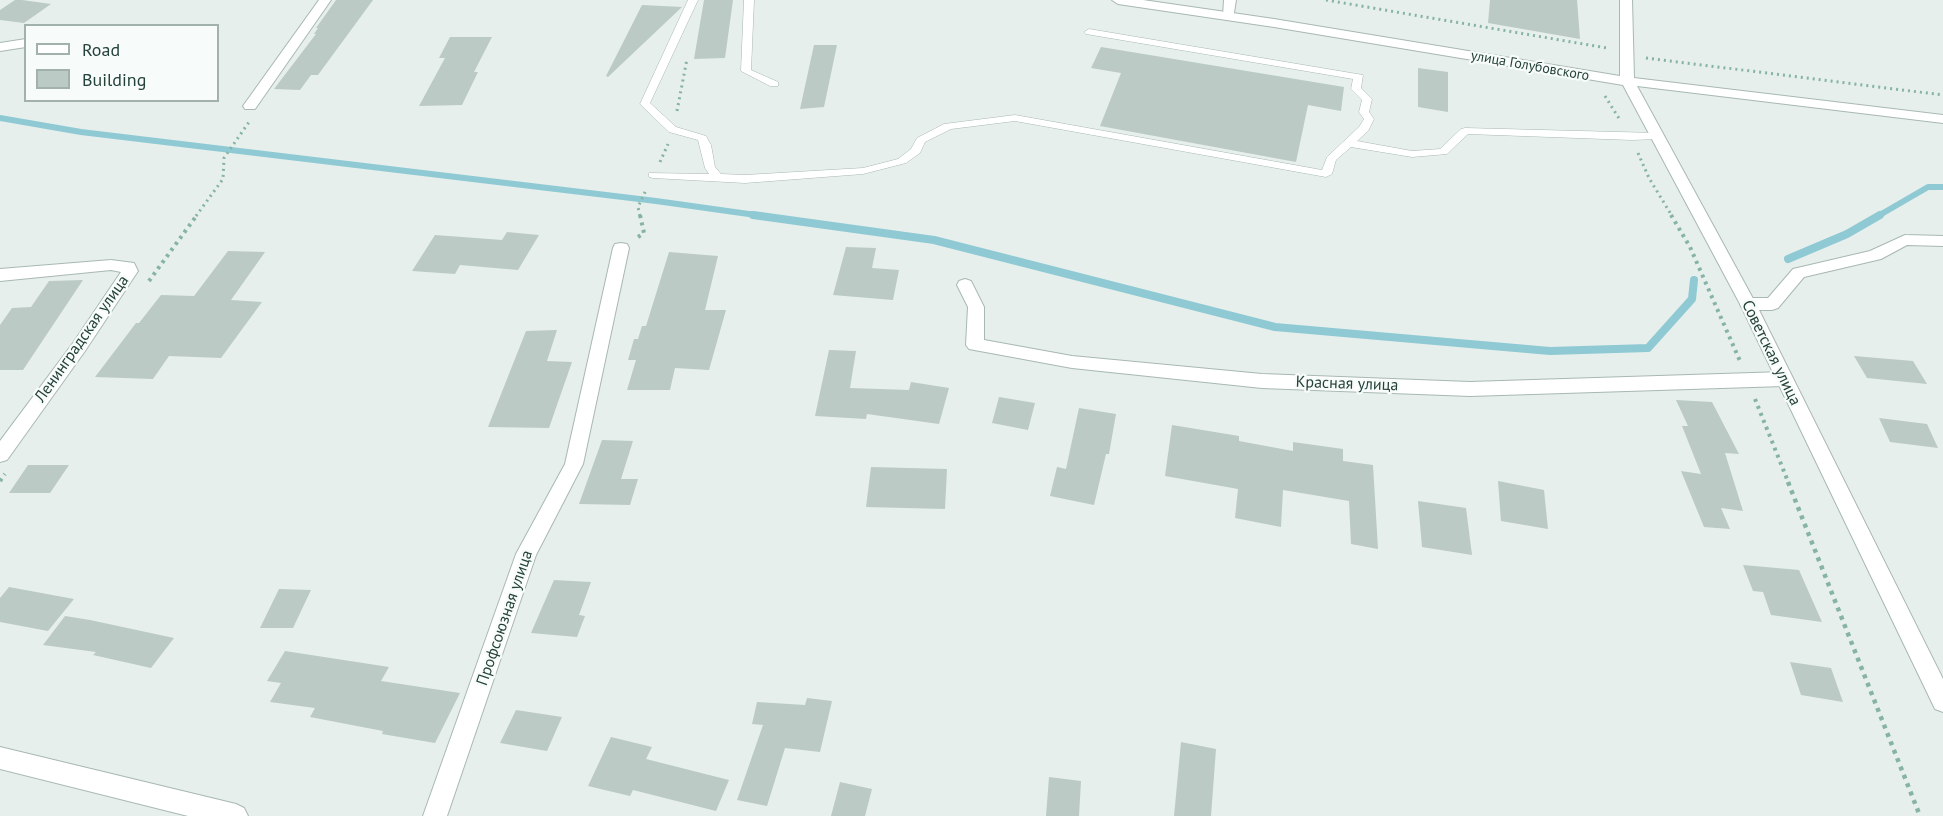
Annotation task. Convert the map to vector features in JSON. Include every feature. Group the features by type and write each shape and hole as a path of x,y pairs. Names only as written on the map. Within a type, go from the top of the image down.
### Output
{"street":[{"path":"250,106 325,0"},
{"name":"улица Голубовского","path":"1118,0 1229,16 1601,78 1943,119"},
{"path":"1229,16 1230,0"},
{"name":"Советская улица","path":"1626,0 1627,80 1748,304 1943,702"},
{"path":"0,47 24,43"},
{"path":"1748,304 1772,304 1799,273 1875,255 1905,240 1943,240"},
{"name":"Профсоюзная улица","path":"435,816 526,554 574,464 621,248"},
{"name":"Ленинградская улица","path":"0,275 111,265 128,267 130,271 79,347 0,455"},
{"name":"Красная улица","path":"965,285 976,308 975,345 1071,362 1262,381 1470,389 1784,379"},
{"path":"0,758 236,816"}],"lane":[{"path":"693,0 645,104 673,130 702,138 706,145 710,168 719,179"},
{"path":"749,0 746,71 774,84"},
{"path":"653,175 745,179 863,171 902,161 916,151 921,140 948,126 1015,118 1326,174 1331,159 1364,129 1370,119 1364,112 1367,99 1356,89 1359,76 1089,32"},
{"path":"1347,143 1412,154 1443,152 1465,131 1657,136"}],"path":[{"path":"673,130 689,50"},
{"path":"1601,78 1606,98 1632,137 1648,178 1690,247 1725,324 1920,816"},
{"path":"228,153 232,147"},
{"path":"621,248 644,233 638,207 644,195"}],"building":[{"path":"15,0 51,4 24,23 0,20 0,10"},
{"path":"336,0 373,0 318,75 311,75 300,90 274,89 316,34 314,34 318,28 316,28"},
{"path":"704,0 733,0 725,58 694,59"},
{"path":"1490,0 1577,0 1580,39 1488,23"},
{"path":"642,5 682,7 608,77 606,76"},
{"path":"450,37 492,37 474,72 478,72 462,105 419,106 445,58 439,58"},
{"path":"814,45 837,45 824,107 800,109"},
{"path":"1101,47 1344,87 1341,111 1308,105 1296,162 1100,126 1121,73 1091,68"},
{"path":"1418,68 1448,72 1448,112 1418,107"},
{"path":"507,232 539,235 518,270 460,265 455,274 412,271 435,235 502,240"},
{"path":"846,247 876,248 872,268 899,270 893,300 833,295"},
{"path":"228,251 265,252 231,300 262,302 221,358 169,356 153,379 95,377 136,323 139,323 161,295 194,296"},
{"path":"669,252 718,256 705,310 726,310 709,370 675,368 670,390 627,390 636,360 628,360 634,339 638,339 642,326 646,326"},
{"path":"83,280 23,370 0,370 0,325 12,308 31,307 49,281"},
{"path":"557,330 547,361 572,362 549,428 488,427 526,331"},
{"path":"829,350 856,351 850,388 909,390 911,382 949,388 939,424 867,414 866,419 815,416"},
{"path":"1854,356 1913,361 1927,384 1867,378"},
{"path":"999,397 1035,403 1028,430 992,423"},
{"path":"1676,400 1712,402 1739,454 1725,453 1743,511 1721,508 1730,529 1704,527 1681,471 1701,474 1682,426 1688,426"},
{"path":"1079,408 1116,414 1109,454 1106,454 1094,505 1050,496 1057,467 1066,469"},
{"path":"1879,418 1927,424 1938,448 1890,442"},
{"path":"1172,425 1239,436 1239,441 1293,451 1293,442 1343,449 1343,461 1373,465 1378,549 1351,544 1349,501 1283,490 1281,527 1235,518 1238,489 1165,476"},
{"path":"602,440 633,441 621,479 638,479 630,505 579,504"},
{"path":"28,465 69,465 50,493 9,493"},
{"path":"871,467 947,469 945,509 866,507"},
{"path":"1498,481 1544,490 1548,529 1501,521"},
{"path":"1418,501 1466,508 1472,555 1422,547"},
{"path":"1743,565 1799,570 1822,622 1771,615 1763,592 1753,591"},
{"path":"554,580 591,582 579,615 585,616 577,637 531,633"},
{"path":"9,587 74,599 48,631 0,622 0,598"},
{"path":"279,589 311,590 293,628 260,628"},
{"path":"65,616 174,638 151,668 93,655 96,652 43,645"},
{"path":"285,651 389,667 381,681 460,693 435,743 382,734 383,731 310,717 315,708 270,702 281,683 267,681"},
{"path":"1790,662 1831,668 1843,702 1801,695"},
{"path":"807,698 832,701 820,752 785,748 767,806 737,800 763,725 752,724 757,702 805,705"},
{"path":"516,710 562,717 547,751 500,743"},
{"path":"611,737 652,747 646,759 729,780 716,811 633,790 630,796 588,786"},
{"path":"1181,742 1216,749 1211,816 1174,816"},
{"path":"1049,777 1081,781 1079,816 1046,816"},
{"path":"840,782 872,789 865,816 831,816"}],"waterway":[{"path":"0,118 81,132 656,201 763,216"},
{"path":"1878,216 1928,187 1943,187"},
{"path":"753,215 934,240 1275,327 1550,351 1648,348 1692,299 1694,280"},
{"path":"1788,259 1847,234 1880,215"}]}
